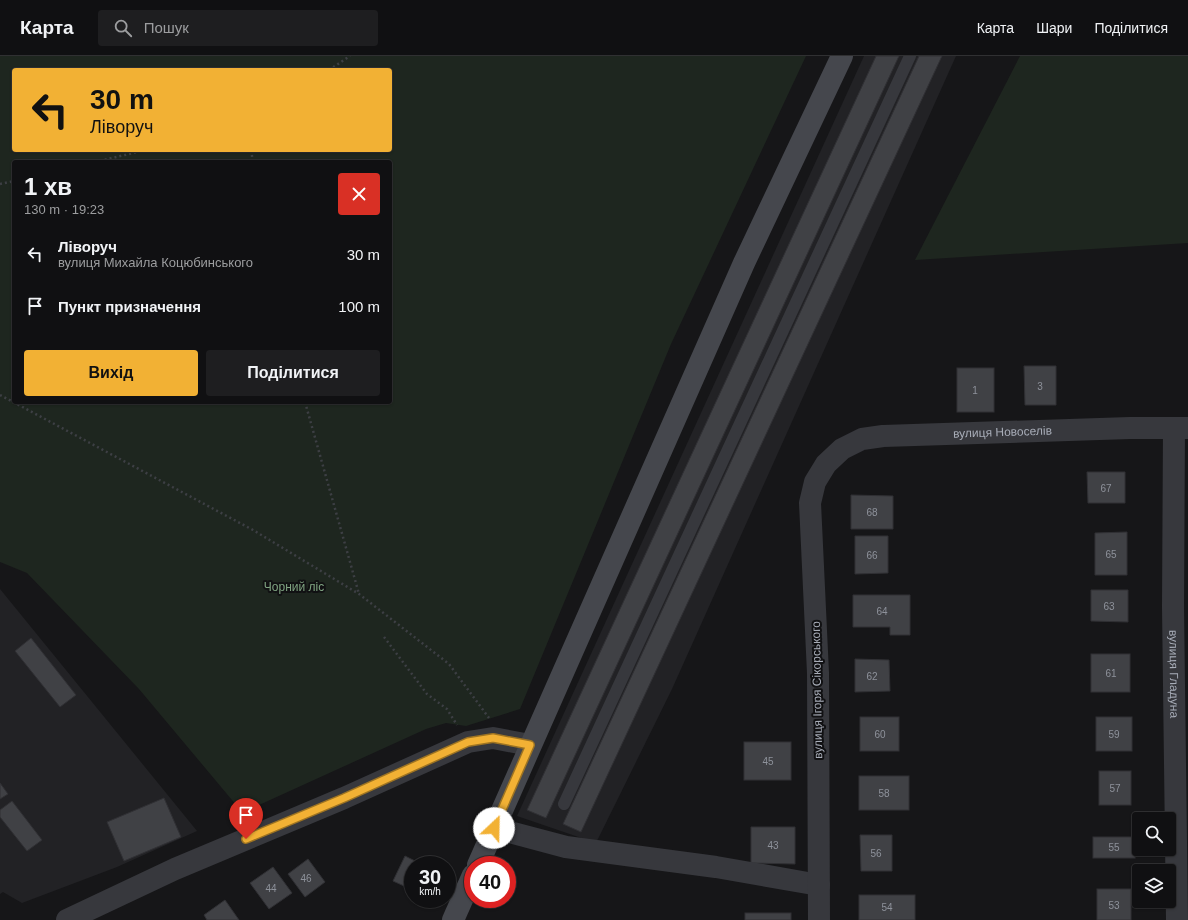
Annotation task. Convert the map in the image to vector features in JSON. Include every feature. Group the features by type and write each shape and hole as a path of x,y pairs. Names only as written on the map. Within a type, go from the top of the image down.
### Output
{"street":[{"path":"482,856 744,263 842,56"},
{"name":"вулиця Новоселів","path":"826,464 842,449 862,439 883,436 1130,428 1181,428"},
{"name":"вулиця Гладуна","path":"1177,920 1173,615 1181,428"},
{"name":"вулиця Ігоря Сікорського","path":"819,920 818,673 810,503 815,482 826,464"},
{"path":"67,920 175,869 344,798 468,742 493,738 530,745"},
{"path":"494,828 566,847 716,867 819,885"},
{"path":"453,920 464,895"}],"lane":[{"path":"564,804 910,56"}],"path":[{"path":"332,68 350,56"},
{"path":"104,160 138,152"},
{"path":"0,184 12,181"},
{"path":"0,395 12,401"},
{"path":"17,404 253,530 359,594 449,664 507,741"},
{"path":"306,404 359,594"},
{"path":"384,637 428,694 447,709 468,742"}],"shaded area":[{"path":"864,56 956,56 672,689 596,843 517,816"},
{"path":"0,589 197,831 117,867 22,903 3,892 0,894"}],"green space":[{"name":"Чорний ліс","path":"0,56 806,56 671,344 520,709 466,726 446,723 426,729 259,805 237,806 139,689 27,573 0,562"},
{"path":"1020,56 1188,56 1188,243 915,260"}],"building":[{"path":"876,56 899,56 546,818 527,810"},
{"path":"919,56 942,56 581,832 563,824"},
{"path":"1024,366 1056,366 1056,405 1025,405"},
{"path":"957,368 994,368 994,412 957,412"},
{"path":"1087,472 1125,472 1125,503 1088,503"},
{"path":"851,495 893,496 893,529 851,529"},
{"path":"1127,532 1127,575 1095,575 1095,533"},
{"path":"855,536 888,536 888,573 855,574"},
{"path":"1091,590 1128,590 1128,622 1091,621"},
{"path":"853,595 910,595 910,635 890,635 890,627 853,627"},
{"path":"31,638 76,695 60,707 15,651"},
{"path":"1091,654 1130,654 1130,692 1091,692"},
{"path":"855,659 889,660 890,691 855,692"},
{"path":"860,717 899,717 899,751 860,751"},
{"path":"1096,717 1132,717 1132,751 1096,751"},
{"path":"744,742 791,742 791,780 744,780"},
{"path":"1099,771 1131,771 1131,805 1099,805"},
{"path":"859,776 909,776 909,810 859,810"},
{"path":"0,783 8,794 0,799"},
{"path":"164,798 181,837 124,861 107,822"},
{"path":"12,801 42,840 27,851 0,817 0,810"},
{"path":"751,827 795,827 795,864 751,863"},
{"path":"860,835 892,835 892,871 861,871"},
{"path":"1093,837 1132,837 1132,856 1135,856 1135,858 1093,858"},
{"path":"404,858 404,886 393,881"},
{"path":"308,859 325,882 305,897 288,874"},
{"path":"273,867 292,893 269,909 250,883"},
{"path":"1097,889 1131,889 1131,920 1097,920"},
{"path":"859,895 915,895 915,920 859,920"},
{"path":"225,900 239,920 207,920 204,915"},
{"path":"745,913 791,913 791,920 745,920"}],"route":[{"path":"246,839 344,798 468,742 493,738 530,745 494,828"}]}
